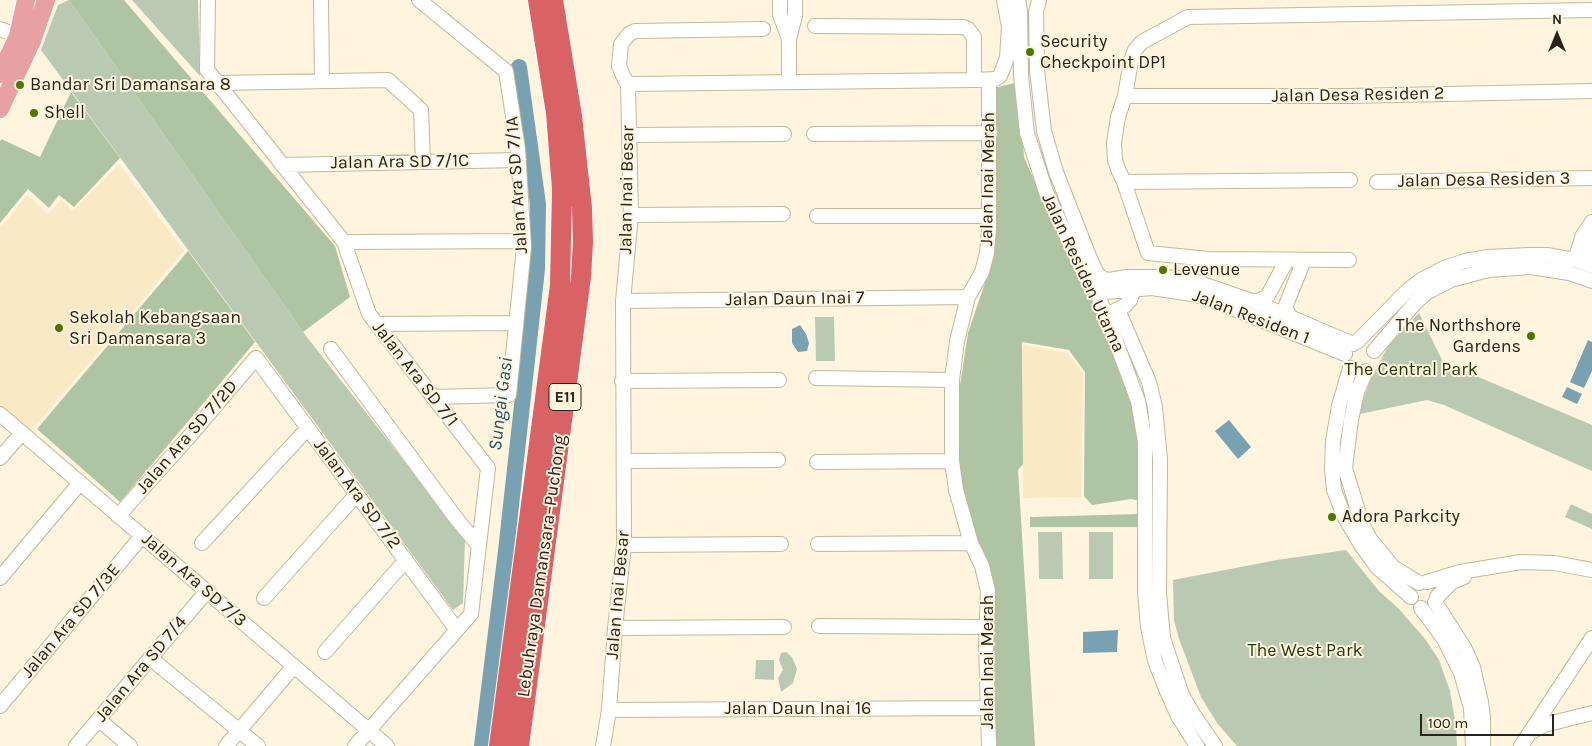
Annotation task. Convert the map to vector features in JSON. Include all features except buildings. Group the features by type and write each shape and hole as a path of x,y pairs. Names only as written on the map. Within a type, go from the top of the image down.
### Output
{"highway":[{"path":"528,0 538,50 556,113"},
{"name":"E11","path":"538,0 556,113"},
{"name":"Lebuhraya Damansara–Puchong","path":"519,746 581,277 583,242 582,208 572,116 554,0"},
{"name":"Lebuhraya Damansara–Puchong","path":"499,746 560,285 562,189 556,113"}],"main road":[{"path":"18,36 26,0"},
{"path":"0,74 18,36 31,0"},
{"path":"0,109 32,41 46,0"},
{"path":"40,18 54,0"},
{"path":"562,0 562,47"}],"street":[{"name":"Jalan Ara SD 7/1","path":"208,0 207,70 344,242 369,314 488,468 471,614 355,746"},
{"path":"321,0 322,81"},
{"name":"Jalan Ara SD 7/1A","path":"419,0 506,71 519,160 523,241 509,395 433,397"},
{"path":"628,84 989,80 1000,76 1007,58 1009,27 1004,0"},
{"name":"Jalan Residen Utama","path":"1018,0 1020,11 1020,76 1026,133 1046,192 1087,280 1099,284"},
{"name":"Jalan Residen Utama","path":"1039,0 1036,12 1037,70 1044,131 1056,172 1088,256 1097,274 1099,284 1149,382 1155,407 1160,459 1159,592 1162,624 1170,660 1182,695 1184,712 1197,746"},
{"path":"789,39 780,16 780,2 795,2 795,16 789,39 789,82"},
{"path":"1349,260 1209,259 1148,253 1115,160 1114,143 1131,61 1135,50 1142,42 1188,17 1592,10"},
{"path":"815,26 963,27 968,29 974,37 974,80"},
{"name":"Jalan Inai Besar","path":"603,746 609,710 624,545 623,301 631,215 628,84 620,66 620,44 634,31 762,28"},
{"path":"0,29 18,36"},
{"path":"217,83 388,80 421,110 423,162"},
{"name":"Jalan Inai Merah","path":"989,80 988,240 985,264 968,297 957,341 952,380 952,461 958,499 971,543 982,566 988,591 986,627 989,746"},
{"name":"Jalan Desa Residen 2","path":"1125,96 1348,96 1592,91"},
{"path":"814,134 990,132"},
{"path":"629,135 784,134"},
{"name":"Jalan Ara SD 7/1C","path":"282,165 519,160"},
{"name":"Jalan Desa Residen 3","path":"1377,182 1592,178"},
{"path":"1124,182 1350,180"},
{"path":"631,215 783,214"},
{"path":"817,216 988,216"},
{"path":"1584,263 1583,235 1592,222"},
{"path":"344,242 523,241"},
{"path":"1584,263 1592,242"},
{"path":"1352,347 1368,343 1374,351 1374,365 1366,371 1358,372 1350,368 1345,360 1352,347 1408,290 1421,280 1444,268 1465,261 1496,256 1547,255 1584,263"},
{"path":"1088,256 1110,272 1130,283 1130,300 1112,312"},
{"path":"1255,302 1267,297 1287,260"},
{"path":"1291,317 1286,310 1287,302 1304,260"},
{"path":"1374,351 1416,302 1431,290 1451,280 1488,270 1531,267 1569,273 1592,281"},
{"name":"Jalan Residen 1","path":"1099,284 1105,292 1130,283 1179,278 1197,282 1291,317 1352,347"},
{"name":"Jalan Residen 1","path":"1130,283 1206,298 1352,347"},
{"name":"Jalan Daun Inai 7","path":"623,301 968,297"},
{"path":"377,324 516,323"},
{"path":"331,349 455,517 479,546"},
{"name":"Jalan Ara SD 7/2","path":"256,358 457,630"},
{"name":"Jalan Ara SD 7/2D","path":"118,516 256,358"},
{"path":"1350,368 1339,406 1333,441 1332,469 1334,490 1338,504 1349,527 1365,551 1381,571 1411,597 1416,606 1421,608 1444,639 1461,673 1471,708 1473,746"},
{"path":"1366,371 1357,392 1346,447 1345,468 1362,524 1370,539 1392,566 1435,588 1436,600 1465,649 1473,667 1483,717 1483,746"},
{"path":"816,378 952,380"},
{"path":"622,381 779,380"},
{"name":"Jalan Ara SD 7/3","path":"0,414 387,746"},
{"path":"202,543 308,428"},
{"path":"0,458 22,433"},
{"path":"624,461 778,460"},
{"path":"817,462 952,461"},
{"path":"0,578 80,483"},
{"path":"264,598 357,494"},
{"name":"Jalan Ara SD 7/3E","path":"0,706 142,536"},
{"path":"818,544 971,543"},
{"path":"624,545 781,544"},
{"path":"325,652 406,560"},
{"path":"1411,597 1412,589 1423,583 1460,572 1521,562 1554,563 1592,570"},
{"path":"1421,608 1429,607 1452,582 1478,569"},
{"name":"Jalan Ara SD 7/4","path":"76,746 207,591"},
{"path":"819,626 986,627"},
{"path":"615,628 784,627"},
{"path":"1521,746 1592,638"},
{"path":"150,658 258,746"},
{"path":"226,746 294,666"},
{"name":"Jalan Daun Inai 16","path":"609,710 987,708"},
{"name":"Jalan Residen Utama","path":"1184,712 1215,746"},
{"path":"1530,732 1544,725 1592,713"},
{"path":"99,720 130,746"}],"shaded area":[{"name":"Sekolah Kebangsaan Sri Damansara 3","path":"119,164 184,251 30,432 0,406 0,228 27,195 48,214 61,200 73,211"},
{"path":"1023,345 1067,353 1083,373 1081,497 1023,498"}],"green space":[{"path":"69,0 303,332 465,539 463,603 453,610 41,50 58,5"},
{"path":"69,0 124,0 335,246 350,297 303,332"},
{"path":"132,0 198,0 200,76"},
{"path":"1019,82 1024,157 1041,196 1103,316 1128,389 1140,437 1141,527 1030,527 1030,517 1140,514 1140,501 1131,499 1092,505 1084,496 1085,372 1069,350 1022,342 1023,464 1018,470 1035,746 992,746 989,634 994,595 959,481 957,405 968,333 987,277 994,233 994,88"},
{"path":"71,92 120,158 74,207 59,195 49,208 28,189 0,223 1,139 40,157"},
{"path":"188,251 255,342 120,502 37,429"},
{"name":"The Central Park","path":"1419,313 1443,362 1592,425 1592,471 1444,405 1427,400 1360,414 1371,379 1388,346"},
{"path":"815,317 834,317 835,361 816,361"},
{"path":"1571,504 1592,514 1592,529 1565,517"},
{"path":"1038,532 1062,532 1063,579 1039,579"},
{"path":"1089,532 1113,532 1113,579 1089,579"},
{"name":"The West Park","path":"1346,550 1379,591 1399,609 1426,640 1439,660 1450,691 1456,726 1457,746 1237,746 1217,723 1201,697 1179,639 1174,620 1173,580 1277,560"},
{"path":"786,652 792,657 797,669 793,683 781,692 778,678 783,670 779,660 781,653"},
{"path":"756,660 774,660 774,680 755,679"}],"water":[{"path":"800,325 809,343 807,351 798,352 792,343 792,329"},
{"path":"1588,340 1592,342 1592,371 1584,388 1570,382"},
{"path":"1567,387 1582,394 1577,404 1562,397"},
{"path":"1229,420 1251,447 1238,459 1215,431"},
{"path":"1118,630 1117,652 1083,653 1083,632"}],"waterway":[{"name":"Sungai Gasi","path":"482,746 506,551 537,269 538,204 519,67"}],"place":[{"name":"Security Checkpoint DP1","path":"1030,52"},
{"name":"Bandar Sri Damansara 8","path":"20,85"},
{"name":"Shell","path":"34,113"},
{"name":"Levenue","path":"1163,270"},
{"name":"Sekolah Kebangsaan Sri Damansara 3","path":"59,328"},
{"name":"The Northshore Gardens","path":"1531,336"},
{"name":"Adora Parkcity","path":"1332,517"}]}
